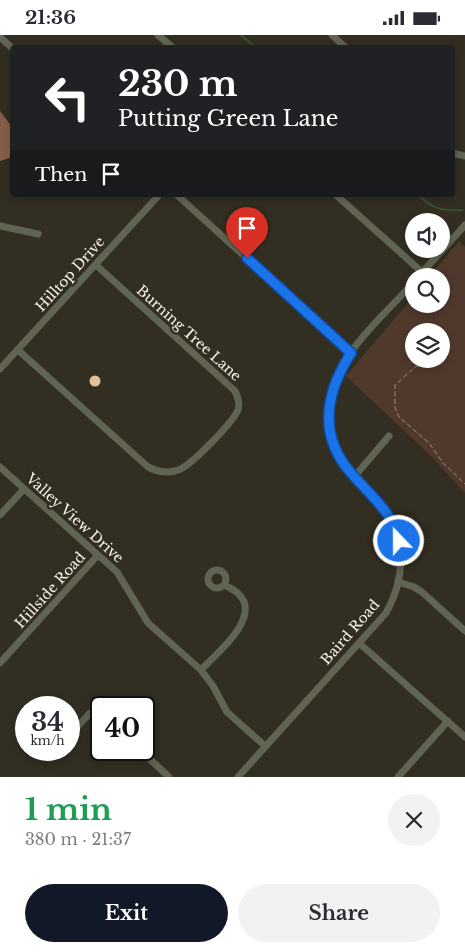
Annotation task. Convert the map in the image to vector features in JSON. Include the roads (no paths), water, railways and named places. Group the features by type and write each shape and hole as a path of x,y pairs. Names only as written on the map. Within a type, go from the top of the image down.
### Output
{"street":[{"path":"158,35 170,45"},
{"path":"332,35 343,45"},
{"path":"0,37 10,46"},
{"name":"Hilltop Drive","path":"0,369 157,197"},
{"path":"179,197 351,353"},
{"path":"338,197 414,268"},
{"path":"426,268 465,225"},
{"path":"0,226 38,234"},
{"name":"Burning Tree Lane","path":"18,350 148,467 155,471 172,472 195,459 237,411 239,405 235,391 96,265"},
{"name":"Baird Road","path":"238,777 386,613 394,600 401,551 396,530 382,505 354,477 336,451 329,414 332,390 340,371 351,353 405,292"},
{"path":"354,477 389,436"},
{"name":"Valley View Drive","path":"0,467 98,555 123,581 148,623 201,670 213,686 227,712 265,746"},
{"path":"0,515 24,489"},
{"name":"Hillside Road","path":"0,663 98,555"},
{"path":"398,582 414,587 422,592 465,631"},
{"path":"201,670 240,627 246,615 244,604 240,597 224,585"},
{"path":"359,643 465,737"},
{"path":"80,723 90,713"},
{"path":"398,777 448,721"},
{"path":"152,761 169,777"}],"waterway":[{"path":"241,35 253,45"},
{"path":"420,197 438,208 462,210"}]}
